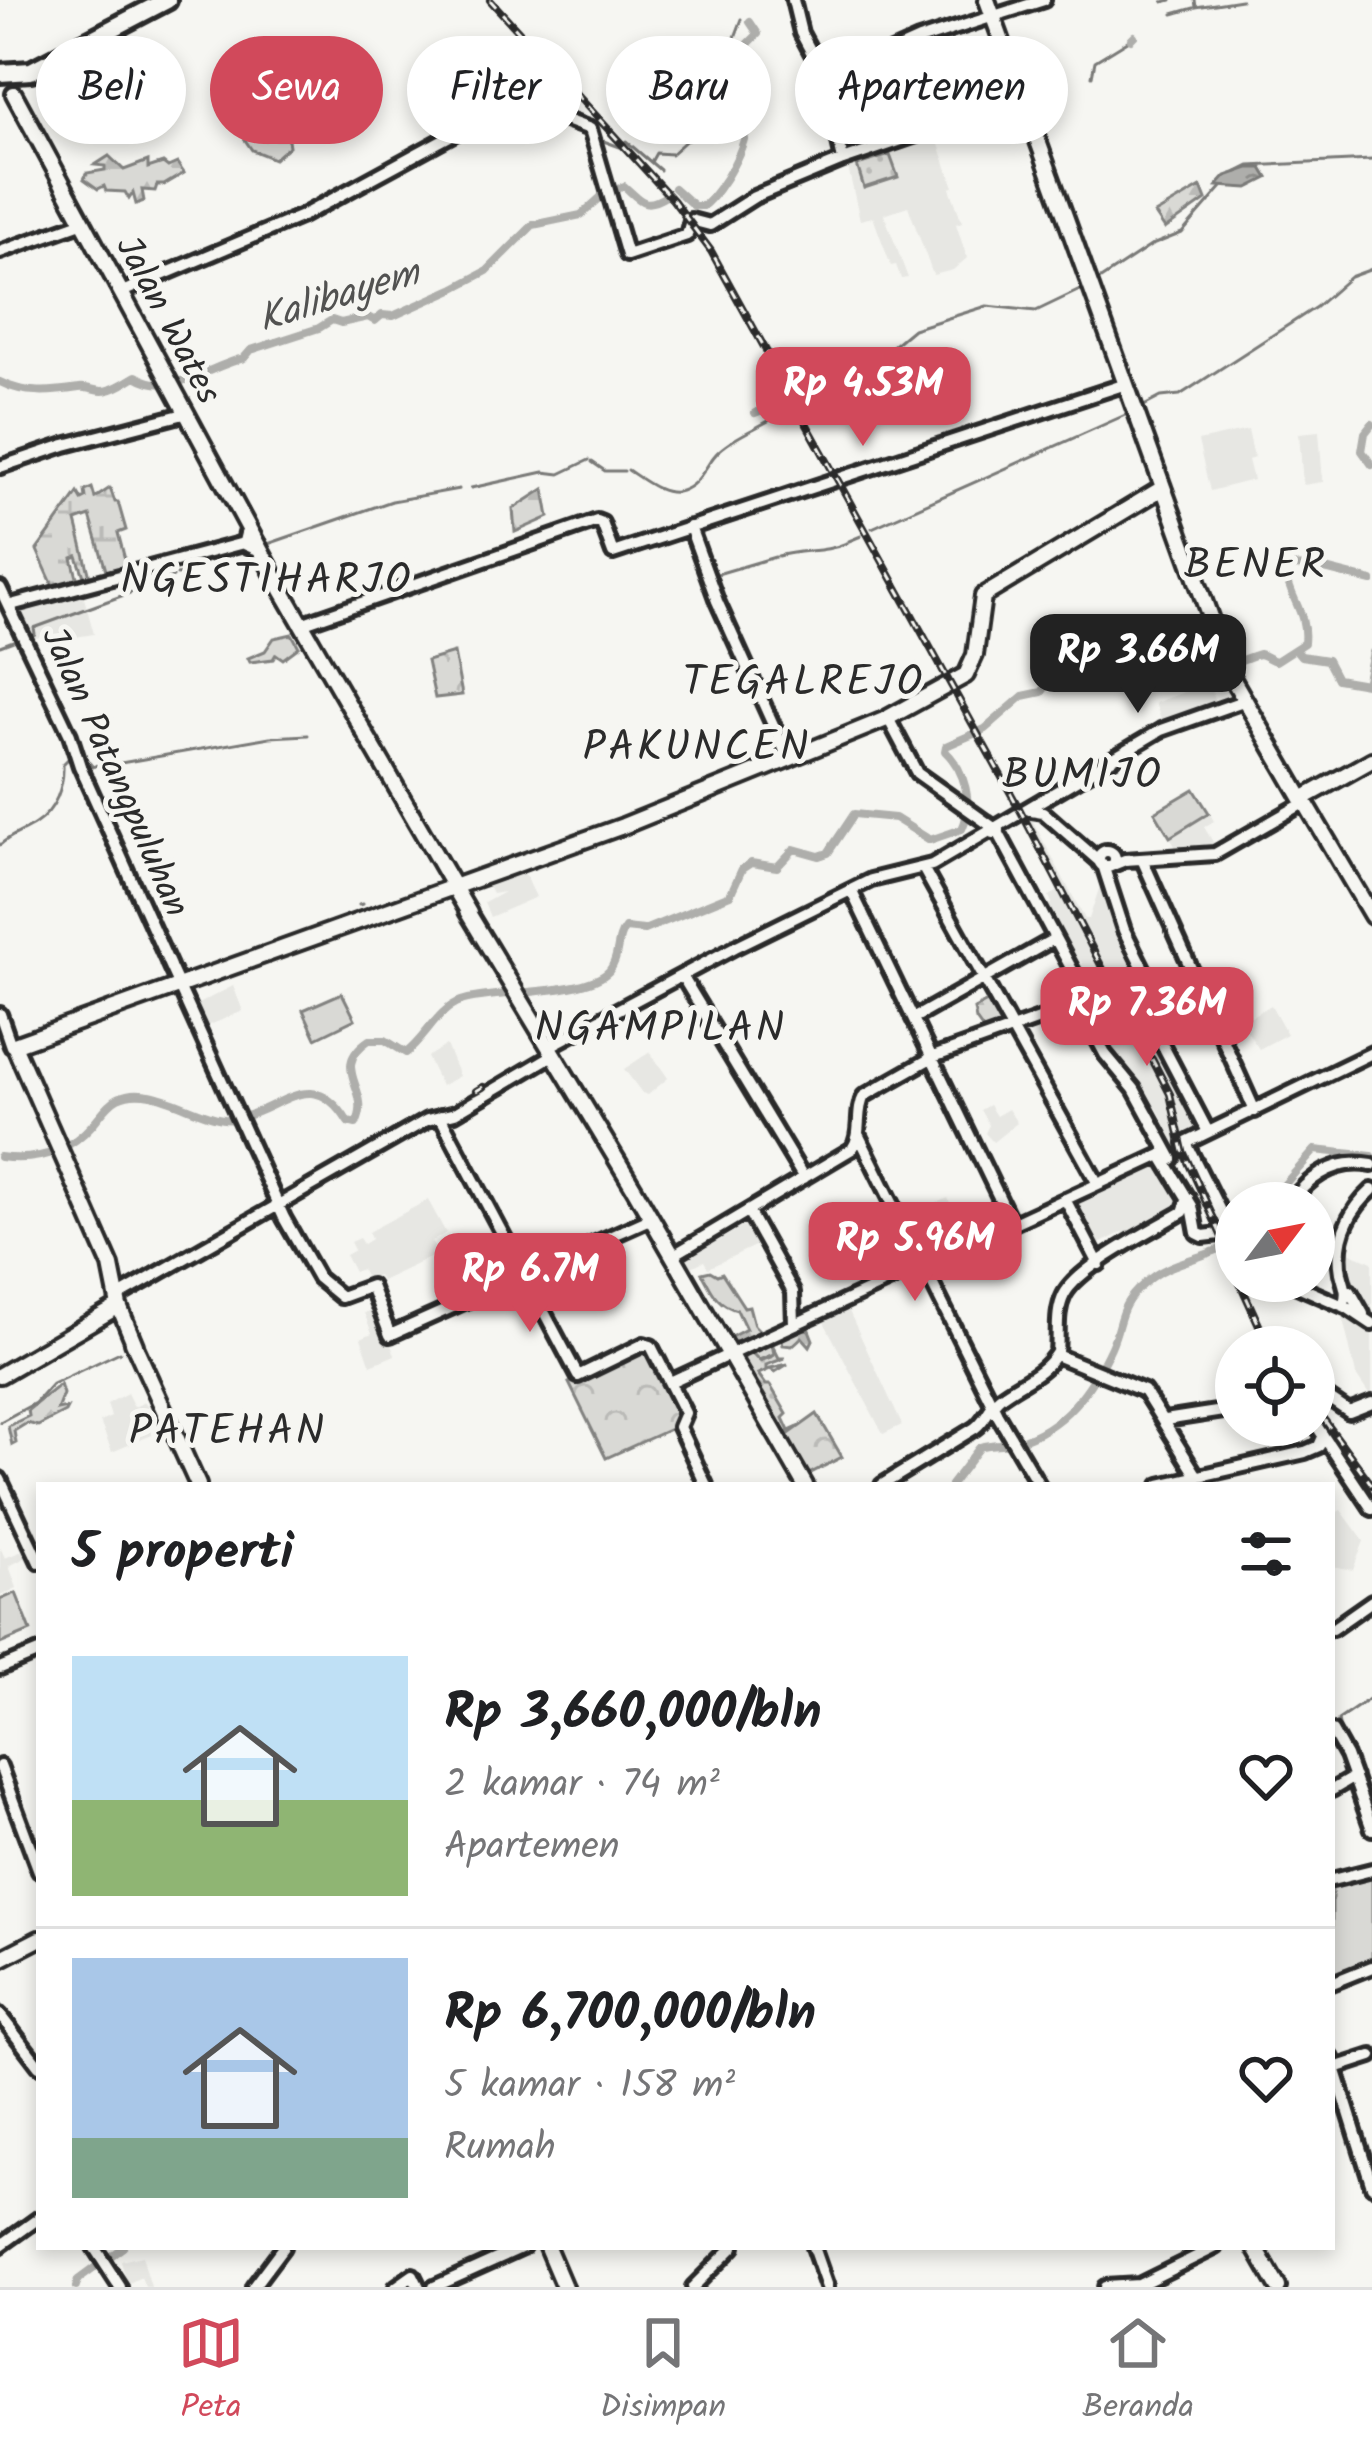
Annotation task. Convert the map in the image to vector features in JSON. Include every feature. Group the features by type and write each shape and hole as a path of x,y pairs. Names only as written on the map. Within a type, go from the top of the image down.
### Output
{"highway":[{"path":"95,36 163,0"}],"main road":[{"path":"987,0 1000,36"},
{"name":"Jalan Wates","path":"10,76 82,222 252,540 802,1482"},
{"path":"1038,144 1236,696 1369,911"},
{"name":"Jalan Wates","path":"82,222 252,540"},
{"path":"197,1482 135,1345 105,1255 56,1141 9,1049 634,822 888,718 969,669 983,596 1160,488"},
{"path":"1303,802 1372,762"},
{"path":"0,1375 118,1302"},
{"path":"0,1959 36,1941"},
{"path":"546,2250 562,2287"},
{"path":"1257,2250 1279,2287"}],"street":[{"path":"97,36 163,0"},
{"path":"10,76 163,0"},
{"path":"793,0 803,36"},
{"path":"932,36 1045,0"},
{"path":"122,292 316,210 492,113 532,54 551,82 564,121 589,128 627,255 686,236 690,221 710,225 754,197 890,144"},
{"path":"839,144 843,160"},
{"path":"0,252 82,222"},
{"path":"301,624 597,520 609,550 616,552 788,498 1130,403"},
{"path":"0,467 184,413"},
{"path":"690,527 717,602 789,760"},
{"path":"11,604 252,540"},
{"name":"Jalan Patangpuluhan","path":"0,588 278,1207 318,1278 343,1297 370,1286 390,1334 525,1274"},
{"path":"996,830 1146,738 1236,696"},
{"path":"888,718 911,766 996,830 1077,979 1090,1028 1135,1090 1188,1198 1194,1225"},
{"path":"1042,804 1076,839 1106,859 1142,859 1215,854 1303,802"},
{"path":"1106,859 1214,851 1303,802"},
{"path":"118,1302 278,1207 445,1118 548,1045 851,890 887,873 923,868 1037,809 1106,859 1124,930 1148,978 1142,996 1210,1130"},
{"path":"1142,859 1254,1110"},
{"path":"923,868 1098,1184"},
{"path":"851,890 1012,1224"},
{"path":"914,1018 1054,939"},
{"path":"682,976 804,1178"},
{"path":"672,1256 853,1148 864,1096 933,1057 1084,1003"},
{"path":"0,1014 9,1049"},
{"path":"1215,1207 1186,1143 1368,1057"},
{"path":"445,1118 577,1375 649,1342 688,1416 680,1428 705,1482"},
{"path":"857,1133 994,1409 1037,1482"},
{"path":"671,1382 1164,1153"},
{"path":"1309,1182 1329,1169 1352,1163 1372,1165"},
{"path":"1344,1303 1341,1238 1372,1190"},
{"path":"1060,1354 1057,1321 1063,1297 1099,1264 1184,1212 1188,1198"},
{"path":"1065,1199 1099,1264"},
{"path":"748,1211 793,1292 798,1323"},
{"path":"1353,1213 1346,1234 1344,1271 1369,1320"},
{"path":"525,1274 652,1218"},
{"path":"1169,1221 1183,1220 1202,1233 1215,1234"},
{"path":"1335,1299 1369,1320"},
{"path":"1335,1302 1369,1320"},
{"path":"1060,1354 1144,1391 1197,1477"},
{"path":"887,1482 975,1428 1060,1354"},
{"path":"1335,1402 1349,1412 1372,1403"},
{"path":"1165,1420 1215,1412"},
{"path":"1174,1482 1312,1446"},
{"path":"1325,1446 1372,1509"},
{"path":"0,1479 36,1556"},
{"path":"1335,1627 1372,1605"},
{"path":"0,1668 36,1653"},
{"path":"1336,1737 1372,1829"},
{"path":"0,1766 36,1862"},
{"path":"1335,1788 1354,1777"},
{"path":"1338,1876 1365,1870"},
{"path":"1335,1982 1372,1967"},
{"path":"0,2015 36,2062"},
{"path":"1335,2063 1372,2056"},
{"path":"1335,2066 1372,2186"},
{"path":"0,2246 36,2220"},
{"path":"254,2287 281,2250"},
{"path":"434,2287 516,2250"},
{"path":"695,2287 733,2250"},
{"path":"814,2250 827,2287"},
{"path":"1105,2287 1139,2285 1210,2250"},
{"path":"99,2256 120,2287"},
{"path":"396,2287 416,2281"}],"shaded area":[{"path":"903,144 939,144 954,187 950,188 962,222 956,224 967,258 953,270 933,275 908,206 884,214 908,278 901,279 896,265 891,266 873,217 860,220 847,163"},
{"path":"1248,430 1253,480 1210,491 1198,441"},
{"path":"1319,431 1323,482 1303,485 1299,433"},
{"path":"81,587 94,634 27,640 14,614 71,596 70,590"},
{"path":"1208,683 1217,704 1163,725 1155,703"},
{"path":"1029,814 1085,919 1089,919 1100,886 1106,884 1145,977 1140,982 1204,1128 1181,1140 1215,1213 1215,1223 1157,1108 1149,1111 1095,1027 1086,997 1092,994 1082,963 1058,935 1045,908 1052,903 1049,896 1057,892 1051,872 1023,818"},
{"path":"1210,814 1214,821 1204,827 1216,847 1177,850 1170,837"},
{"path":"521,866 536,897 490,917 484,903 504,892 492,894 484,878"},
{"path":"233,986 243,1011 205,1027 196,1005"},
{"path":"1271,1005 1287,1034 1259,1049 1241,1022"},
{"path":"446,1045 459,1076 441,1086 427,1057"},
{"path":"650,1052 668,1078 648,1095 624,1069"},
{"path":"989,1105 996,1116 1008,1109 1017,1123 993,1142 985,1133 989,1125 980,1110"},
{"path":"1163,1160 1185,1201 1182,1210 1129,1240 1123,1232 1093,1247 1070,1203"},
{"path":"948,1198 957,1219 926,1233 916,1211"},
{"path":"428,1200 446,1233 431,1242 438,1254 381,1281 378,1275 367,1280 361,1269 354,1272 345,1255 354,1250 350,1242 359,1238 363,1244 371,1239 368,1232"},
{"path":"753,1220 763,1242 708,1268 704,1261 685,1270 678,1256 712,1235 718,1241"},
{"path":"1346,1251 1372,1262 1372,1399 1356,1375 1343,1319 1352,1289"},
{"path":"847,1307 902,1425 883,1434 822,1318"},
{"path":"376,1308 395,1355 371,1365 361,1338 372,1333 364,1313"},
{"path":"127,1393 134,1407 145,1402 150,1411 159,1407 161,1413 151,1418 152,1435 112,1452 100,1422 111,1417 107,1404"},
{"path":"1341,1510 1364,1541 1353,1570 1335,1567 1335,1513"},
{"path":"0,1547 5,1558 30,1548 33,1554 9,1566 17,1588 0,1596"},
{"path":"142,2256 151,2287 145,2287 141,2277 127,2284 121,2261"}],"green space":[{"path":"248,144 289,146 274,159"},
{"path":"890,155 898,177 864,188 857,165"},
{"path":"109,156 124,170 148,161 148,168 177,163 184,173 157,185 155,191 142,190 144,201 136,204 133,193 129,199 125,192 106,191 104,186 98,189 84,179 87,173 105,170 95,165"},
{"path":"1201,187 1206,200 1165,229 1155,214"},
{"path":"92,488 95,498 110,488 118,502 126,530 118,533 128,571 108,577 90,516 76,521 91,581 86,582 77,556 72,558 79,585 55,590 37,550 78,493 82,500"},
{"path":"544,489 549,517 515,532 513,509"},
{"path":"292,634 299,647 283,659 276,654 273,659 250,662 248,658 265,651 274,638"},
{"path":"454,653 462,695 435,698 427,661"},
{"path":"1194,789 1209,813 1170,837 1155,812"},
{"path":"342,993 355,1019 316,1038 303,1010"},
{"path":"993,999 1008,1026 986,1034 974,1009"},
{"path":"702,1273 722,1273 744,1307 749,1306 754,1325 762,1333 742,1342 725,1340 746,1329 737,1310 711,1290"},
{"path":"797,1327 809,1330 810,1346 802,1337 792,1346 783,1345 782,1340 772,1344 774,1354 759,1360 752,1353 760,1343 769,1344"},
{"path":"772,1344 779,1358 785,1358 766,1369 788,1364 758,1374 787,1414 783,1418 789,1431 798,1427 783,1434 740,1365 747,1353 760,1361 771,1357"},
{"path":"645,1346 683,1413 679,1425 606,1458 569,1383"},
{"path":"60,1384 63,1394 57,1410 67,1408 65,1412 38,1426 27,1423 14,1431 16,1443 12,1445 8,1426 29,1416 28,1410"},
{"path":"817,1414 842,1457 807,1475 782,1439"},
{"path":"16,1593 31,1631 0,1644 0,1600"},
{"path":"1372,1872 1372,1966 1335,1980 1335,1881"}],"water":[{"path":"1262,168 1268,178 1248,188 1217,186 1226,176"}],"waterway":[{"path":"1163,2 1171,0"},
{"path":"1195,0 1196,7 1241,0"},
{"path":"1173,14 1194,8"},
{"path":"651,162 656,153 671,154 710,119 711,100 742,19"},
{"name":"Kalibayem","path":"674,188 694,206 703,206 740,152 745,118 728,81 735,57 758,34 750,22"},
{"path":"1131,39 1134,36"},
{"path":"1092,76 1095,61 1131,39"},
{"path":"582,133 589,136"},
{"path":"598,139 620,147 626,141 660,170"},
{"path":"1237,172 1249,166 1372,160"},
{"name":"Kalibayem","path":"0,382 29,391 100,391 136,376 163,384 190,379 332,320 341,323 368,317 375,321 382,315 393,316 487,271 533,225 581,215 601,197 624,186 647,203 666,196"},
{"path":"1093,284 1152,245 1182,233 1222,187"},
{"path":"1140,408 1161,397 1180,395 1316,307 1350,277 1372,269"},
{"path":"802,401 846,369 889,349 913,329 987,306 1036,311 1084,288"},
{"path":"755,413 790,398 794,402"},
{"path":"628,470 660,489 681,491 729,443 794,402"},
{"path":"872,528 1132,412"},
{"path":"1372,424 1362,451 1372,465"},
{"path":"471,488 544,472 560,474 589,460"},
{"path":"592,462 605,471 624,471"},
{"path":"265,545 392,501 459,489"},
{"path":"849,541 861,536"},
{"path":"778,556 847,543"},
{"path":"714,575 775,557"},
{"path":"0,1157 27,1158 62,1148 83,1134 114,1100 132,1094 235,1119 309,1093 322,1096 356,1124 360,1100 352,1060 369,1040 385,1040 406,1053 445,1011 461,1001 560,989 597,979 612,966 625,928 644,930 730,895 742,869 751,863 777,867 794,849 819,856 828,853 854,814 895,818 930,840 962,829 966,788 946,746 985,729 1023,696 1042,692 1060,670 1078,659 1114,657 1196,673 1259,654 1276,661 1304,643 1303,623 1286,573 1293,566 1372,581"},
{"path":"177,575 189,572"},
{"path":"30,636 34,628 173,577"},
{"path":"0,646 21,638"},
{"path":"1296,650 1301,656 1327,660 1337,679 1372,685"},
{"path":"1365,684 1372,652"},
{"path":"79,751 93,767 108,759 115,764 270,737 308,735"},
{"path":"0,845 48,812 60,789 63,764 70,757"},
{"path":"1287,1182 1315,1150 1372,1156"},
{"path":"953,1482 980,1447 1033,1436 1062,1417 1103,1363 1135,1292 1165,1269 1215,1251"},
{"path":"0,1422 35,1403 52,1384 120,1352"},
{"path":"1341,1736 1338,1720 1372,1697"},
{"path":"76,2287 78,2280 119,2250"}],"railway":[{"path":"490,0 673,200 711,251 1020,810 1127,1015"},
{"path":"1152,1059 1170,1094 1183,1151 1215,1222"},
{"path":"476,1091 483,1087"},
{"path":"1249,1302 1259,1326"},
{"path":"1335,1435 1372,1485"}],"district":[{"name":"BENER","path":"1256,563"},
{"name":"NGESTIHARJO","path":"267,578"},
{"name":"TEGALREJO","path":"804,680"},
{"name":"PAKUNCEN","path":"697,745"},
{"name":"BUMIJO","path":"1083,773"},
{"name":"NGAMPILAN","path":"661,1026"},
{"name":"PATEHAN","path":"228,1429"}]}
